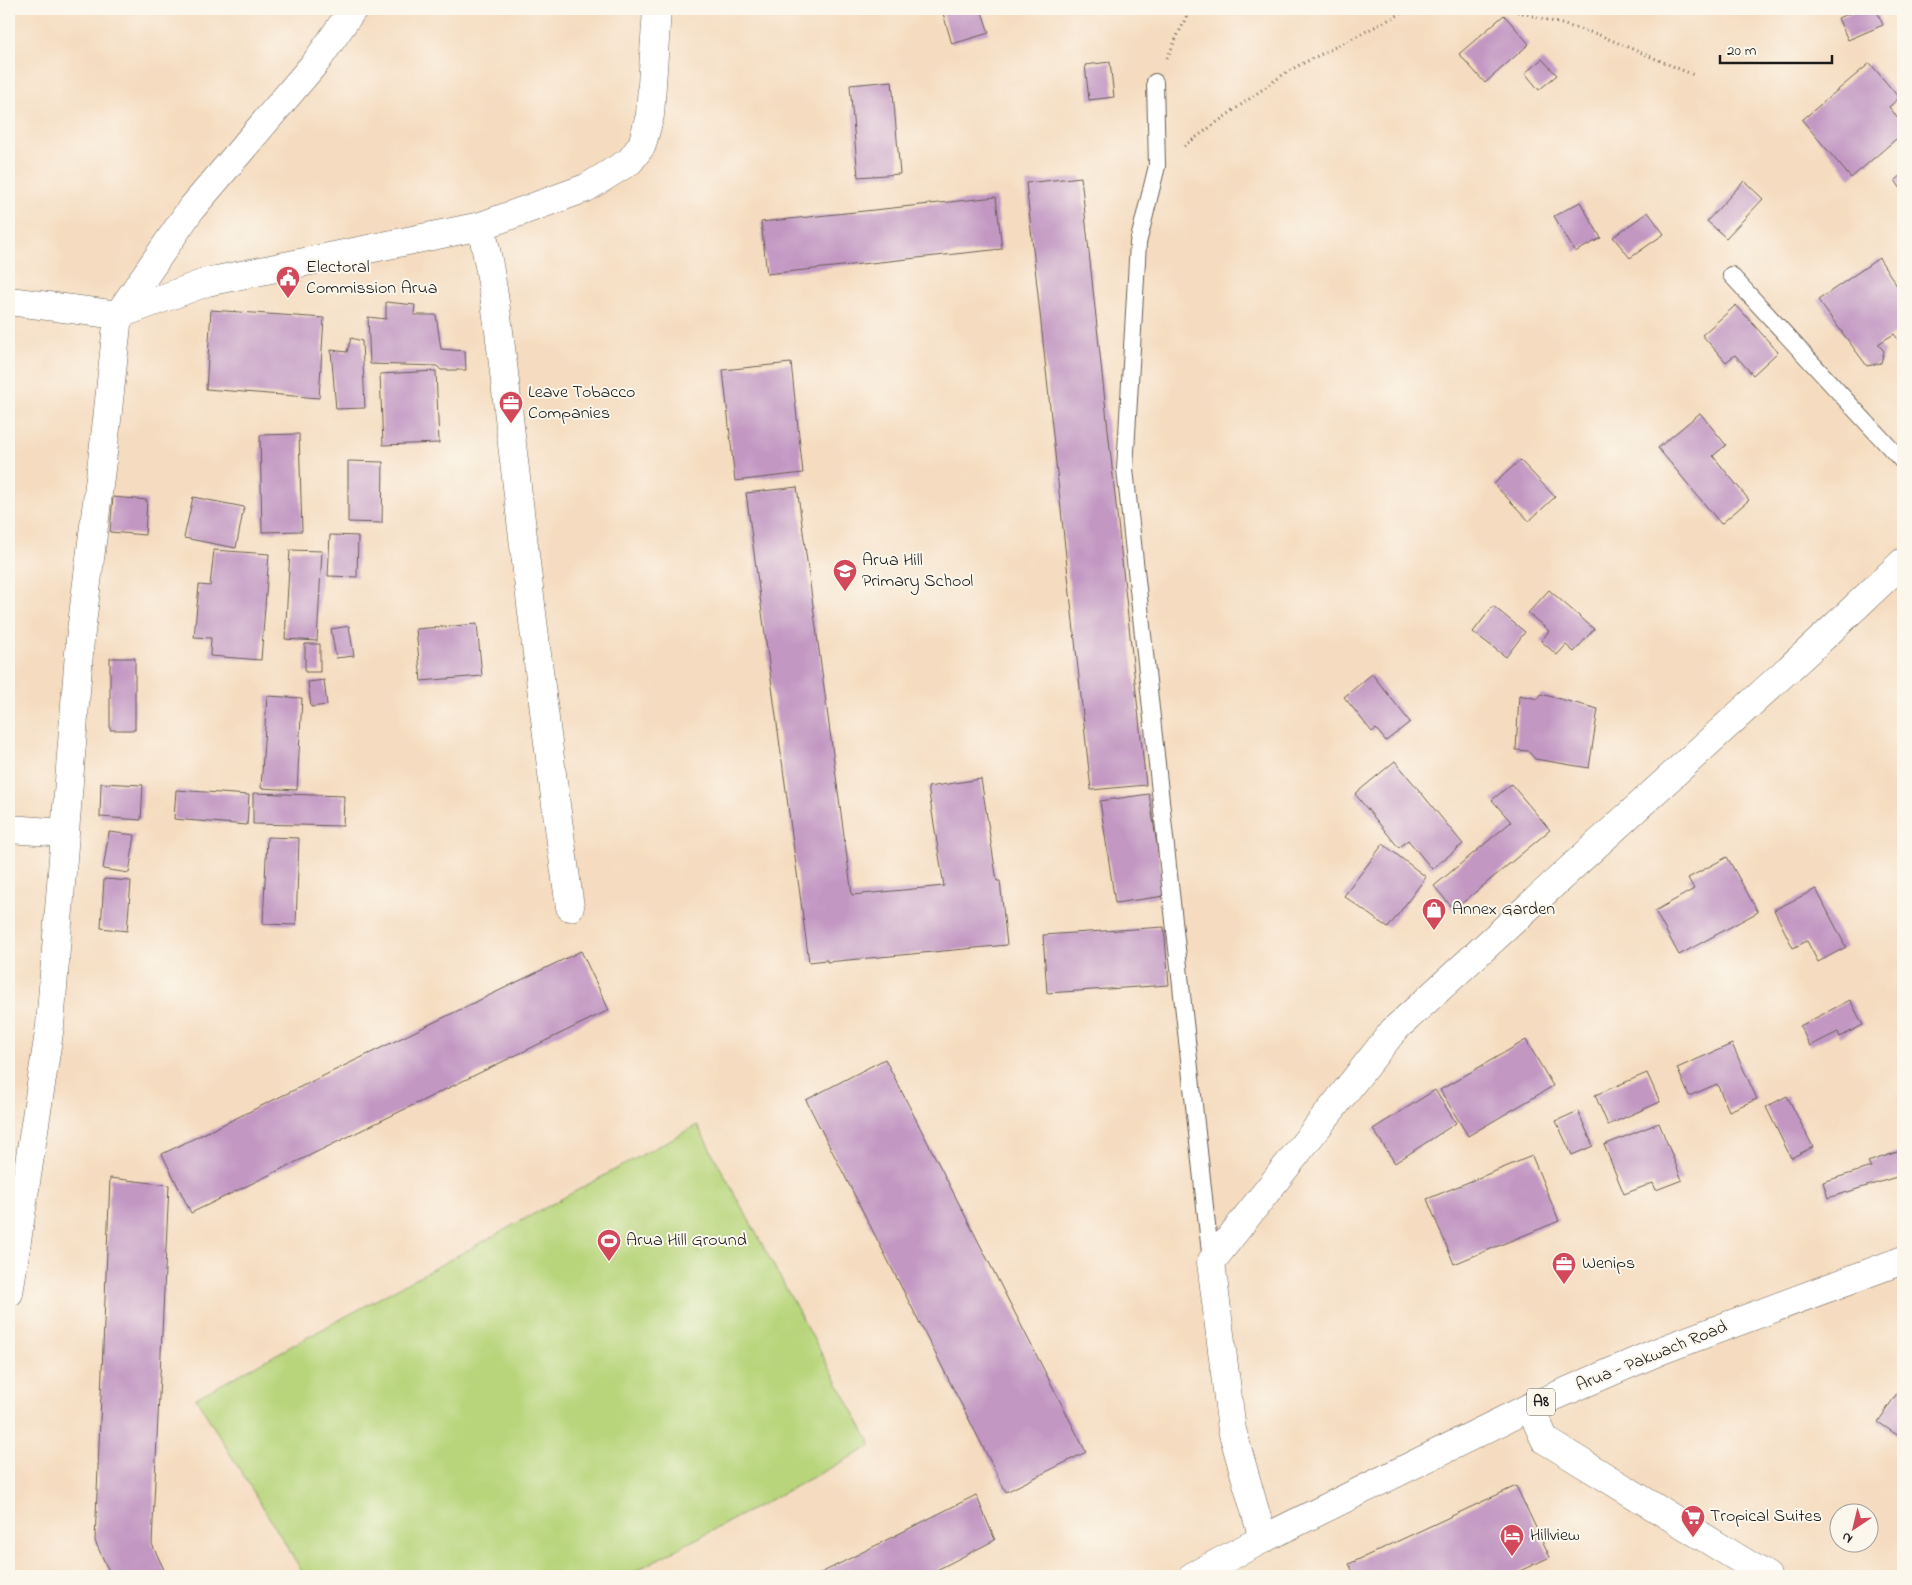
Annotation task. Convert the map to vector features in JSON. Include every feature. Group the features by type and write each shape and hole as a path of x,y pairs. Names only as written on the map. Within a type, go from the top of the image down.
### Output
{"street":[{"path":"9,1293 50,1026 80,640 118,315 191,209 316,62 353,9"},
{"path":"9,300 118,315 207,282 481,226 586,188 630,161 642,145 650,115 657,9"},
{"path":"481,226 487,251 502,358 554,796 570,907"},
{"path":"1263,1538 1232,1430 1211,1262 1394,1030 1903,562"},
{"path":"9,829 65,833"},
{"name":"Arua - Pakwach Road","path":"1194,1576 1263,1538 1530,1407 1662,1350 1903,1260"},
{"path":"1530,1407 1545,1440 1767,1576"}],"lane":[{"path":"1155,82 1157,166 1138,243 1125,470 1211,1262"},
{"path":"1731,275 1903,462"}],"path":[{"path":"1155,82 1190,9"},
{"path":"1157,166 1288,71 1410,9"},
{"path":"1508,9 1597,34 1696,76"}],"green space":[{"name":"Arua Hill Ground","path":"697,1125 872,1446 626,1576 305,1576 196,1398"}],"building":[{"path":"981,9 989,33 952,44 942,10"},
{"path":"1860,9 1876,9 1883,25 1848,40 1838,18"},
{"path":"1504,15 1529,44 1485,83 1459,54"},
{"path":"1542,59 1557,75 1539,90 1525,73"},
{"path":"1110,62 1114,97 1089,100 1085,65"},
{"path":"1870,63 1899,98 1889,107 1903,124 1903,133 1851,178 1802,120"},
{"path":"892,81 900,174 858,177 850,85"},
{"path":"1903,173 1903,192 1895,180"},
{"path":"1081,177 1146,785 1091,790 1026,183"},
{"path":"1744,181 1763,199 1726,238 1707,221"},
{"path":"996,197 1002,249 767,274 761,222"},
{"path":"1580,202 1601,238 1575,252 1554,216"},
{"path":"1648,212 1664,234 1630,258 1613,237"},
{"path":"1879,258 1903,295 1903,346 1894,334 1878,344 1884,351 1881,363 1867,366 1818,300"},
{"path":"386,302 415,305 414,315 436,315 441,349 465,351 466,370 441,370 437,366 370,364 368,317 386,319"},
{"path":"1736,305 1778,352 1753,375 1735,355 1726,362 1702,335"},
{"path":"211,310 324,318 319,398 206,389"},
{"path":"351,338 362,341 365,408 336,409 331,350 347,352"},
{"path":"791,363 803,473 735,481 723,370"},
{"path":"436,371 439,443 383,445 380,374"},
{"path":"1700,413 1726,445 1713,456 1749,500 1721,524 1658,448"},
{"path":"299,434 302,531 262,532 260,435"},
{"path":"1520,460 1555,497 1529,521 1494,484"},
{"path":"348,461 383,462 382,523 348,522"},
{"path":"797,487 852,895 944,886 928,787 981,779 997,881 1000,881 1007,945 827,962 827,960 809,962 746,493"},
{"path":"113,497 147,500 145,535 110,532"},
{"path":"193,497 244,507 236,548 184,538"},
{"path":"330,535 358,536 357,577 328,576"},
{"path":"214,550 269,554 261,660 210,656 211,638 194,637 199,585 210,586"},
{"path":"290,550 322,551 317,641 285,639"},
{"path":"1549,590 1594,629 1574,652 1566,645 1557,655 1541,641 1549,631 1528,613"},
{"path":"1493,606 1525,632 1506,657 1473,632"},
{"path":"477,624 482,676 421,681 416,629"},
{"path":"349,626 354,656 336,658 331,629"},
{"path":"305,644 320,644 320,672 305,672"},
{"path":"110,658 135,658 135,730 110,730"},
{"path":"1372,674 1410,722 1386,741 1376,729 1372,732 1344,697"},
{"path":"324,680 327,705 311,707 308,682"},
{"path":"1541,694 1598,709 1589,768 1535,759 1528,751 1516,750 1519,695 1538,699"},
{"path":"267,696 302,698 297,790 261,788"},
{"path":"1395,761 1463,844 1432,869 1408,840 1399,848 1355,794"},
{"path":"101,783 143,785 141,820 100,817"},
{"path":"1511,784 1550,830 1454,910 1434,886 1511,822 1492,800"},
{"path":"176,790 249,795 247,825 174,819"},
{"path":"253,793 344,796 343,826 253,824"},
{"path":"1149,794 1165,896 1115,903 1100,801"},
{"path":"109,832 135,835 129,873 103,869"},
{"path":"267,837 299,838 296,925 263,924"},
{"path":"1383,844 1426,877 1388,928 1344,896"},
{"path":"1727,857 1758,912 1679,955 1655,911 1694,889 1688,878"},
{"path":"104,879 131,881 127,931 101,928"},
{"path":"1816,889 1846,947 1818,962 1807,941 1793,948 1774,910"},
{"path":"1164,927 1169,985 1047,993 1043,935"},
{"path":"581,951 609,1010 191,1213 162,1154"},
{"path":"1850,1000 1863,1025 1840,1037 1838,1032 1810,1046 1800,1026"},
{"path":"1526,1040 1553,1086 1468,1136 1440,1090"},
{"path":"1732,1044 1757,1099 1729,1111 1717,1084 1689,1096 1677,1068"},
{"path":"885,1059 1086,1452 1006,1492 806,1100"},
{"path":"1647,1073 1660,1102 1608,1125 1595,1095"},
{"path":"1435,1090 1456,1123 1395,1163 1373,1129"},
{"path":"1787,1096 1813,1147 1791,1158 1766,1107"},
{"path":"1578,1111 1593,1146 1572,1155 1556,1121"},
{"path":"1659,1123 1682,1180 1656,1190 1653,1183 1624,1194 1604,1145"},
{"path":"1903,1150 1903,1175 1828,1198 1823,1182 1871,1167 1868,1162"},
{"path":"1532,1156 1559,1221 1454,1264 1427,1199"},
{"path":"110,1178 169,1185 152,1544 167,1576 111,1576 95,1541"},
{"path":"1903,1384 1903,1439 1878,1422"},
{"path":"1516,1486 1550,1557 1509,1576 1355,1576 1349,1564"},
{"path":"976,1495 995,1540 925,1576 815,1576"}],"place":[{"name":"Electoral Commission Arua","path":"288,299"},
{"name":"Leave Tobacco Companies","path":"511,424"},
{"name":"Arua Hill Primary School","path":"845,592"},
{"name":"Annex Garden","path":"1434,931"},
{"name":"Arua Hill Ground","path":"609,1262"},
{"name":"Wenips","path":"1564,1285"},
{"name":"Tropical Suites","path":"1693,1538"},
{"name":"Hillview","path":"1512,1557"}]}
